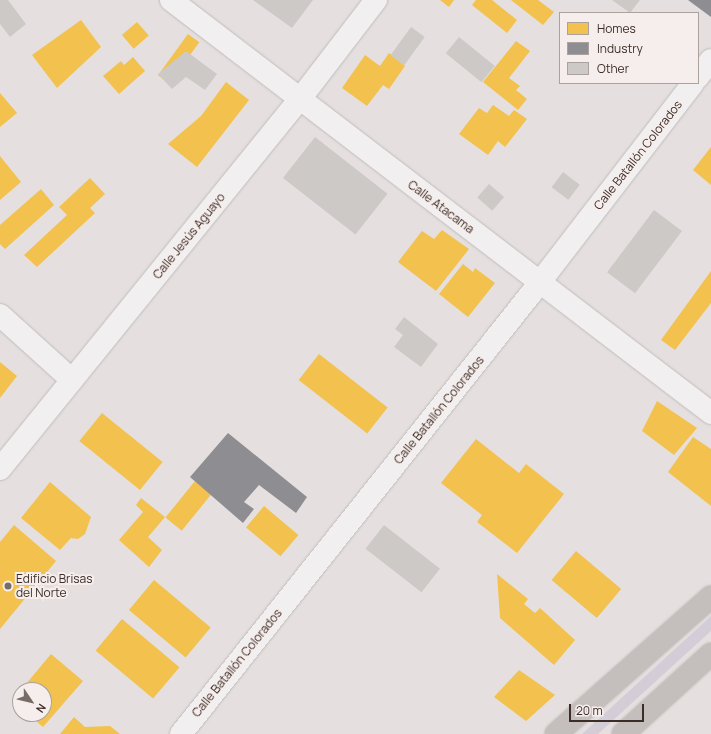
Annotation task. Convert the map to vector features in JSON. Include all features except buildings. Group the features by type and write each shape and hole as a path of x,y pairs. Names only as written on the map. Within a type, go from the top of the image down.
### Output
{"main road":[{"path":"556,734 711,597"},
{"path":"623,734 711,654"}],"street":[{"name":"Calle Atacama","path":"171,0 711,413"},
{"name":"Calle Jesús Aguayo","path":"0,469 300,99 376,0"},
{"path":"699,76 711,60"},
{"name":"Calle Batallón Colorados","path":"181,734 540,282 692,84"},
{"path":"0,316 72,380"}],"shaded area":[{"path":"711,616 711,631 598,734 582,734"}],"place":[{"name":"Edificio Brisas del Norte","path":"8,586"}]}
